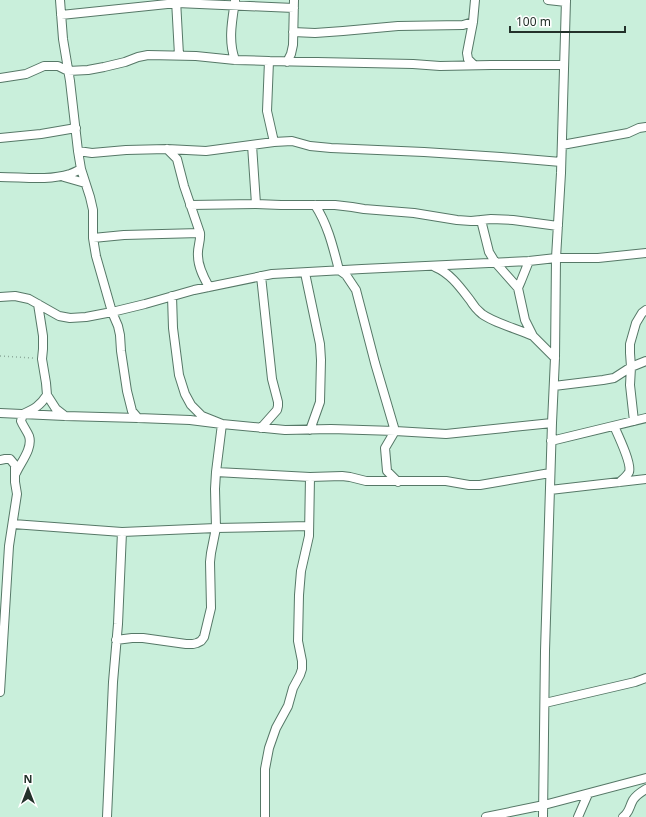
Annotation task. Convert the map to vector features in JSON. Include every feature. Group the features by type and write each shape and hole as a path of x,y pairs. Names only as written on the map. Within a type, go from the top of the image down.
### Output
{"street":[{"path":"60,0 63,39 70,80 78,151 81,169 93,210 93,238 96,256 120,335 129,414"},
{"path":"474,65 468,60 467,53 474,22 475,0"},
{"path":"543,817 545,651 555,358 556,258 562,145 566,1 548,0"},
{"path":"61,15 176,1 294,4 291,54 287,62"},
{"path":"176,1 179,55"},
{"path":"235,2 231,45 235,60"},
{"path":"293,32 315,33 398,26 463,25 474,22"},
{"path":"463,25 471,34"},
{"path":"0,78 26,74 44,66 58,66 68,71 88,70 125,62 148,55 179,55 269,62 413,64 440,66 564,64"},
{"path":"269,62 266,111 274,142"},
{"path":"562,145 628,133 639,128 646,127"},
{"path":"0,138 41,134 76,128"},
{"path":"78,151 92,153 167,149 206,151 292,141 310,146 330,148 424,152 561,162"},
{"path":"252,145 256,204"},
{"path":"167,149 177,159 184,186 200,233 198,262 209,287"},
{"path":"0,177 53,178 71,174 81,169"},
{"path":"61,176 85,183"},
{"path":"190,205 335,205 381,211 414,213 457,220 512,220 558,226"},
{"path":"315,205 328,230 339,270 346,275 356,290 395,431 384,448 387,471 398,482"},
{"path":"481,220 488,249 495,262 518,288 525,320 533,336 555,358"},
{"path":"93,238 200,233"},
{"path":"0,297 15,296 29,299 58,316 70,318 86,317 145,304 194,290 272,274 528,261 556,258 598,258 646,253"},
{"path":"518,288 528,261"},
{"path":"434,266 442,269 448,274 482,314 533,336"},
{"path":"305,273 320,344 321,360 320,402 310,430"},
{"path":"261,276 272,379 278,402 277,410 261,428"},
{"path":"172,296 173,328 180,375 185,394 191,405 202,416 222,424"},
{"path":"38,304 43,336 42,359 47,395 56,409 65,416"},
{"path":"634,421 630,385 630,344 636,323 642,313 646,310"},
{"path":"554,386 614,378 631,367 646,361"},
{"path":"16,473 26,454 30,440 30,437 21,421 23,414 39,406 47,395"},
{"path":"0,413 65,416 129,414 138,418 190,420 285,430 331,429 446,434 552,423"},
{"path":"551,441 646,418"},
{"path":"116,640 143,638 186,644 197,644 204,637 211,608 210,562 216,528 215,489 222,424"},
{"path":"614,426 628,459 629,466 629,472 620,482"},
{"path":"0,460 10,459 15,465 15,482 18,494 3,586 0,692"},
{"path":"216,472 310,477 342,476 366,481 446,481 469,485 480,485 550,473"},
{"path":"265,817 265,769 268,748 276,728 288,706 293,688 302,669 298,641 298,595 301,571 309,536 310,477"},
{"path":"550,490 646,479"},
{"path":"13,524 122,532 309,526"},
{"path":"107,817 122,532"},
{"path":"0,547 9,546"},
{"path":"544,703 635,682 646,678"},
{"path":"486,817 544,805 646,778"},
{"path":"623,817 629,811 632,801 636,796 646,789"},
{"path":"578,817 588,794"}],"path":[{"path":"0,356 42,359"}]}
